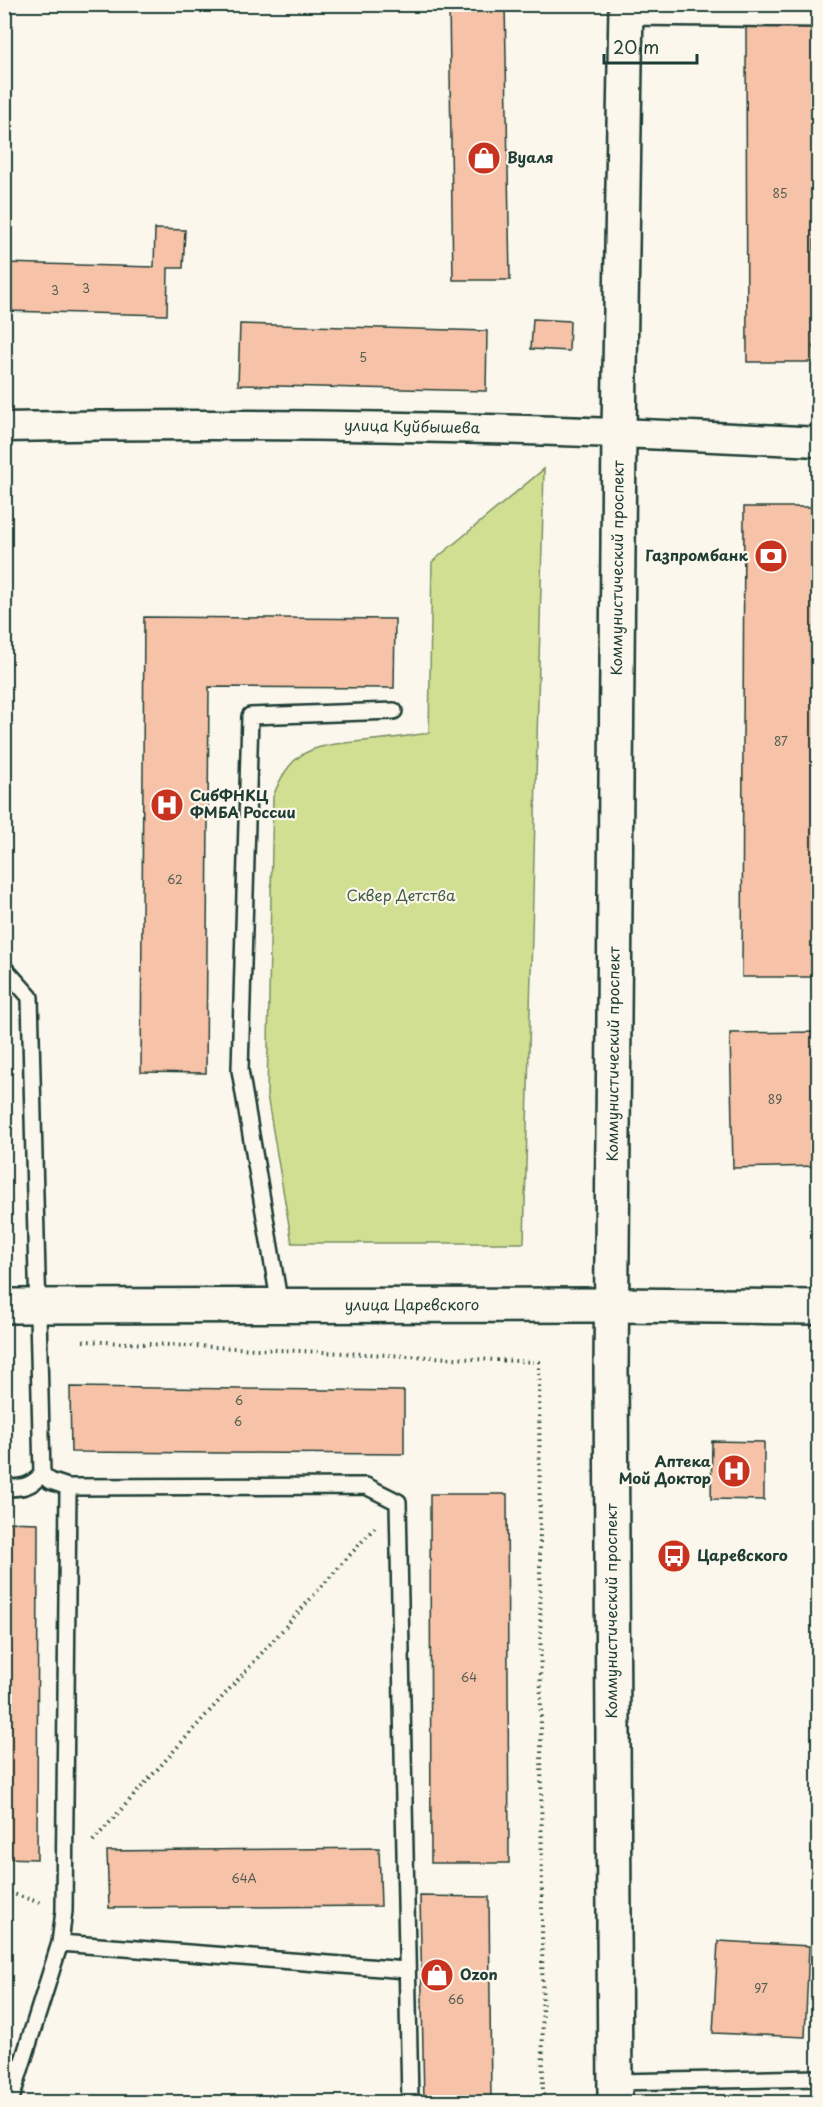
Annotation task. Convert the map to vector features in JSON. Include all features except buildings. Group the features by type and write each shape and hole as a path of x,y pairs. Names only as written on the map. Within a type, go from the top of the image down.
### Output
{"main road":[{"name":"Коммунистический проспект","path":"615,2092 612,1305 619,431 626,11"},
{"name":"улица Царевского","path":"4,1306 612,1305 819,1308"}],"street":[{"name":"улица Куйбышева","path":"4,427 198,423 619,431 819,442"}],"lane":[{"path":"626,11 819,19"},
{"path":"279,1306 240,1070 250,716 394,711"},
{"path":"4,968 30,997 42,1474 35,1483 25,1488 4,1488"},
{"path":"42,1474 50,1481 68,1487 366,1486 398,1502 410,2103"},
{"path":"10,2103 60,1943 64,1911 68,1487"},
{"path":"60,1943 406,1970"},
{"path":"615,2092 819,2078"}],"path":[{"path":"37,1338 539,1362 543,2103"},
{"path":"93,1841 398,1502"},
{"path":"4,1891 64,1911"}],"green space":[{"name":"Сквер Детства","path":"544,469 524,1243 292,1243 267,1095 273,797 286,770 303,754 313,749 429,733 432,562"}],"place":[{"name":"Вуаля","path":"484,158"},
{"name":"Газпромбанк","path":"771,556"},
{"name":"СибФНКЦ ФМБА России","path":"167,805"},
{"name":"Аптека Мой Доктор","path":"734,1471"},
{"name":"Царевского","path":"674,1556"},
{"name":"Ozon","path":"437,1975"}]}
